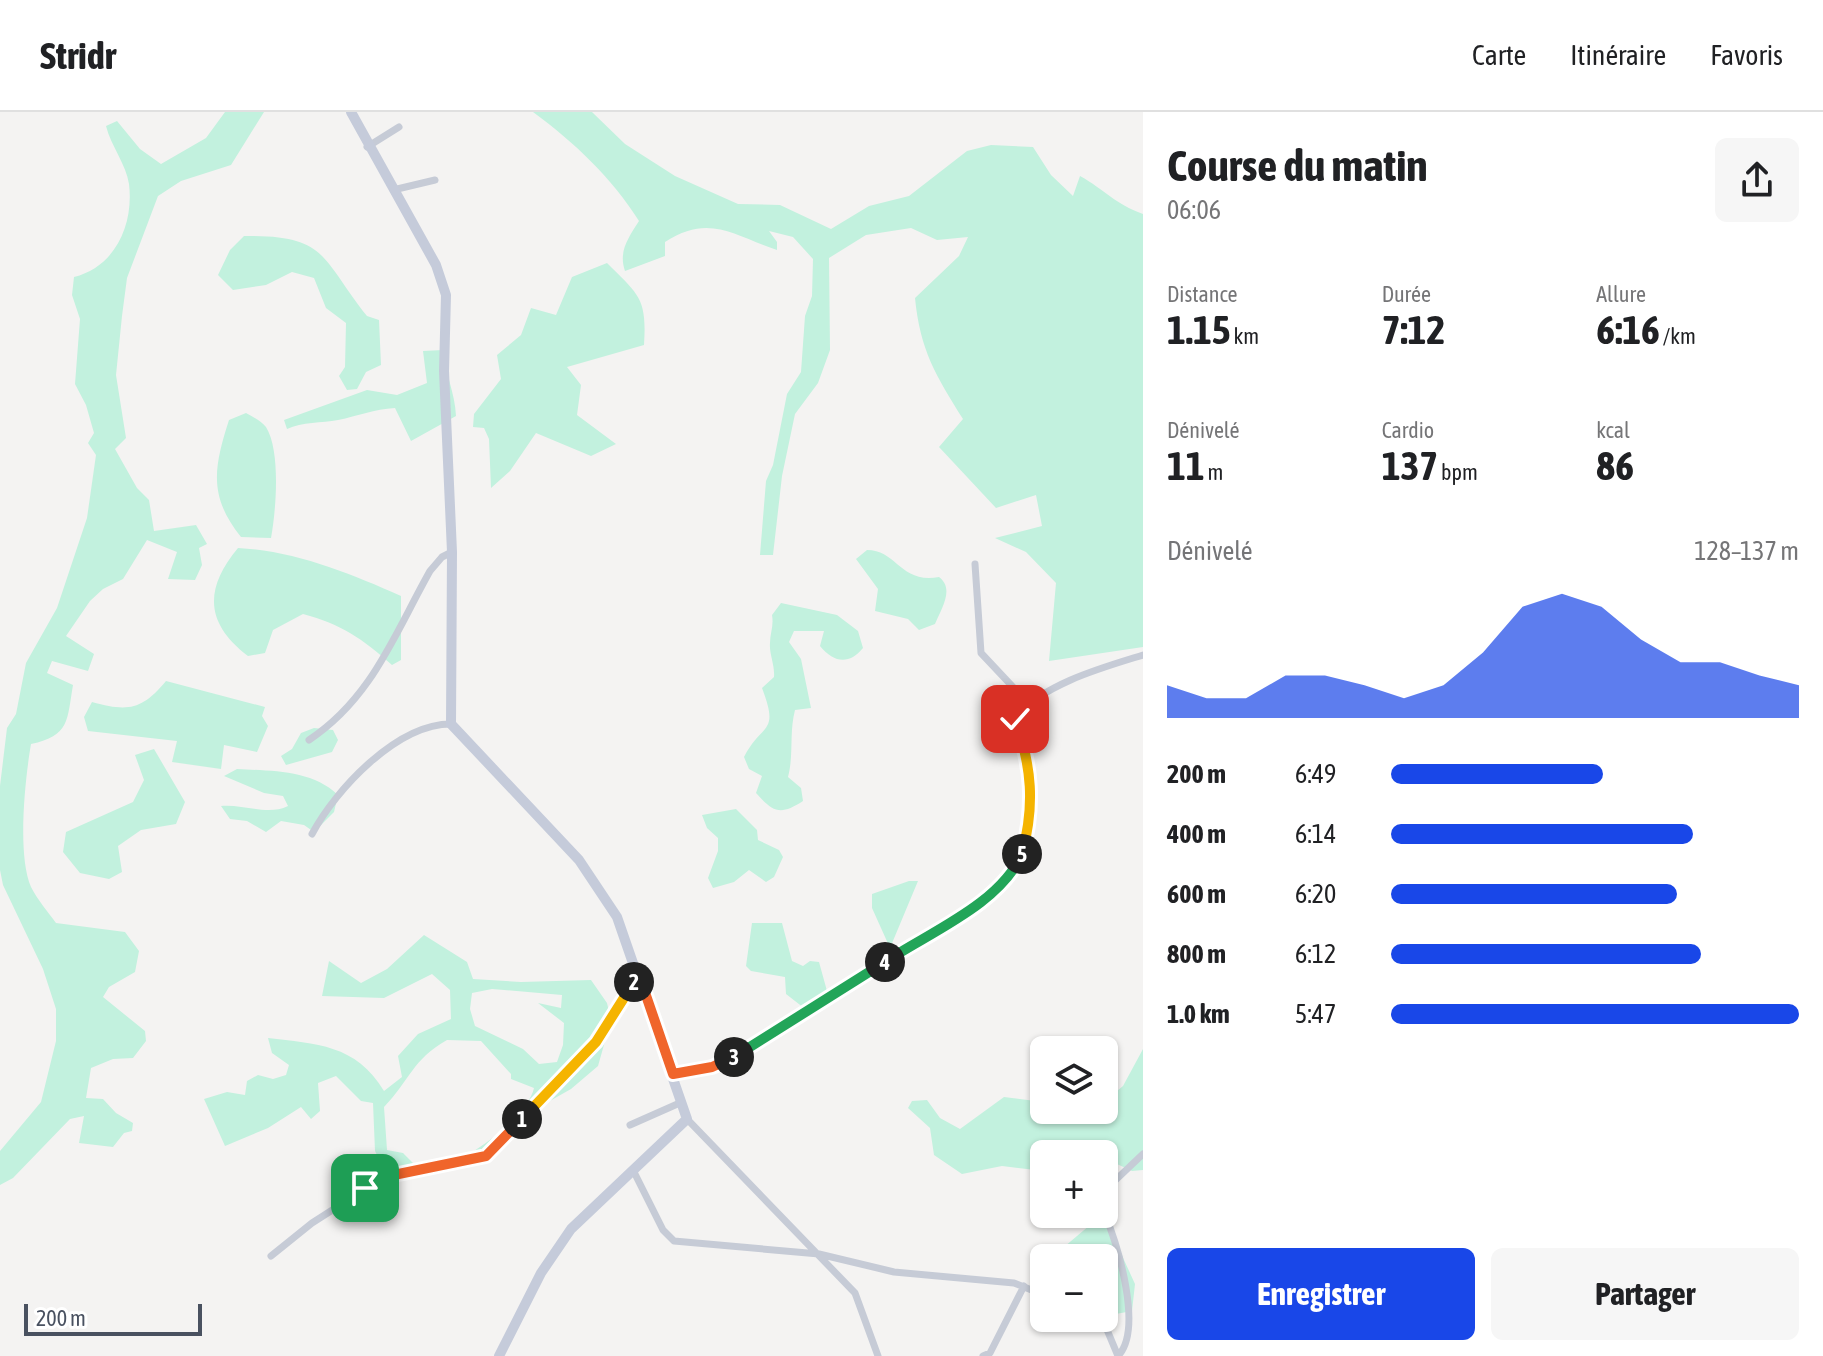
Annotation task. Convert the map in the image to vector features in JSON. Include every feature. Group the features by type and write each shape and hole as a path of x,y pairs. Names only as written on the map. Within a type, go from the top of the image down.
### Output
{"street":[{"path":"351,112 367,147 444,281 444,371 452,552 451,724 579,860 617,917 687,1119 855,1293 878,1356"},
{"path":"367,147 399,127"},
{"path":"393,190 435,180"},
{"path":"309,740 333,724 369,685 388,655 430,571 442,557 452,552"},
{"path":"975,564 981,653 1029,704"},
{"path":"673,1074 712,1067 747,1050 1001,887 1021,856 1031,812 1029,761 1015,719 1029,704 1081,676 1143,655"},
{"path":"312,834 324,811 372,762 413,731 451,724"},
{"path":"271,1256 312,1223 384,1177 486,1156 495,1150 596,1042 639,975"},
{"path":"630,1125 682,1102"},
{"path":"499,1356 541,1273 571,1229 687,1119"},
{"path":"1118,1178 1143,1154"},
{"path":"634,1172 663,1230 674,1241 819,1254 894,1272 1030,1289"},
{"path":"1110,1228 1138,1304"},
{"path":"983,1356 990,1353 1024,1286"},
{"path":"1108,1332 1118,1356 1131,1346 1140,1326"}],"green space":[{"path":"225,112 264,112 231,165 181,181 158,196 127,278 116,375 126,438 115,449 137,488 149,500 154,531 196,525 207,544 199,548 202,565 195,580 168,579 177,552 147,540 123,579 103,589 90,601 66,636 94,654 88,671 52,661 47,673 73,685 69,708 60,731 44,741 31,744 25,796 23,837 27,873 31,887 56,923 125,932 139,951 135,972 109,987 103,997 145,1031 146,1041 133,1058 113,1059 91,1068 86,1098 103,1099 116,1113 133,1123 132,1131 124,1133 113,1147 79,1143 84,1116 70,1119 13,1178 0,1185 0,1151 41,1102 56,1041 56,1009 43,969 3,885 0,870 0,786 7,728 16,714 26,663 57,608 87,518 96,455 88,443 94,433 86,405 75,384 80,319 72,295 74,277 101,264 111,254 125,229 129,184 106,126 117,121 140,149 161,164 206,138"},
{"path":"533,112 592,112 625,144 675,176 738,204 780,205 831,229 869,206 909,196 967,151 991,145 1033,147 1051,175 1073,196 1080,176 1125,206 1143,214 1143,647 1049,661 1056,583 1026,552 995,538 1042,526 1036,495 996,508 939,447 963,419 925,348 915,298 959,256 968,237 937,240 911,228 866,235 829,258 830,350 818,383 795,414 782,476 773,555 760,555 766,481 773,465 787,394 801,372 805,316 812,296 813,259 793,237 769,231 777,242 777,250 709,228 681,233 665,242 665,256 625,271 624,251 639,221 617,190 591,162"},
{"path":"244,236 292,240 307,245 330,264 367,316 379,320 381,365 366,372 357,389 347,390 339,376 345,367 346,323 326,308 314,278 292,272 266,285 233,290 218,275 230,250"},
{"path":"607,263 639,298 644,317 644,345 567,367 581,385 577,415 616,444 591,456 536,433 510,471 491,488 489,439 484,428 473,427 474,414 501,379 497,355 521,335 531,308 556,315 572,277"},
{"path":"443,350 456,416 411,441 395,408 287,429 284,420 367,390 397,395 427,383 423,351"},
{"path":"246,413 266,427 274,451 276,497 271,538 241,537 230,522 219,494 220,452 229,420"},
{"path":"238,548 301,558 342,571 401,596 401,660 392,665 351,634 303,614 273,630 265,653 248,656 224,631 214,605 219,578"},
{"path":"867,550 885,555 916,576 939,577 944,582 945,599 935,624 919,630 908,619 875,611 878,589 856,559"},
{"path":"781,603 837,615 858,631 863,648 852,657 836,659 820,646 824,631 794,631 789,642 801,659 811,708 795,710 788,777 801,788 803,801 788,809 777,810 756,793 762,776 749,769 744,757 769,721 762,688 774,677 770,647 772,615"},
{"path":"166,681 265,707 262,716 268,726 257,752 224,745 221,769 172,762 177,741 88,731 84,717 92,702 115,707 134,706 149,698"},
{"path":"314,728 333,730 338,740 332,752 286,765 281,756 292,749 301,733"},
{"path":"154,749 185,802 176,824 141,830 118,846 122,872 109,879 80,873 63,852 66,832 133,802 144,780 135,755"},
{"path":"237,769 291,773 316,781 338,795 334,812 314,832 304,825 281,821 266,832 247,821 230,819 221,806 272,810 288,806 283,796 264,793 224,776"},
{"path":"736,809 757,830 758,840 779,850 783,857 774,877 766,882 749,870 734,882 713,888 708,878 718,851 718,838 707,828 702,815"},
{"path":"909,881 918,881 890,948 872,908 872,894"},
{"path":"752,923 782,923 792,961 803,966 810,961 819,962 827,991 820,1001 804,1008 786,994 785,977 751,971 746,966"},
{"path":"424,935 467,962 473,979 521,982 591,980 607,1003 611,1020 598,1066 571,1089 548,1102 521,1131 473,1166 398,1174 383,1167 375,1151 373,1103 361,1101 336,1076 318,1083 320,1111 311,1119 301,1107 268,1128 225,1146 204,1099 227,1092 245,1095 247,1081 258,1075 273,1079 286,1075 289,1065 272,1053 268,1038 318,1045 348,1055 373,1075 384,1091 402,1077 398,1056 418,1034 451,1019 450,990 432,974 384,998 322,996 329,961 361,983 387,969","holes":["492,989 562,995 561,1008 538,1003 564,1023 563,1045 557,1062 539,1064 523,1049 475,1026 470,1009 472,993","447,1040 481,1041 511,1074 511,1079 534,1088 522,1110 497,1134 469,1154 445,1164 413,1163 403,1153 387,1150 384,1107 426,1055"]},
{"path":"1143,1049 1143,1170 1132,1171 1118,1164 1118,1140 1030,1140 1030,1169 1002,1166 962,1174 934,1155 930,1128 908,1108 912,1101 927,1100 940,1118 960,1129 1004,1097 1030,1100 1030,1124 1118,1124 1118,1090"},
{"path":"1086,1228 1109,1228 1117,1244 1068,1244"},
{"path":"1118,1247 1135,1284 1132,1311 1118,1314"}],"route":[{"path":"365,1188 384,1177 486,1156 495,1150 596,1042 639,975 673,1074 712,1067 803,1016 992,895 1009,878 1021,856 1031,812 1032,778 1015,719"}]}
